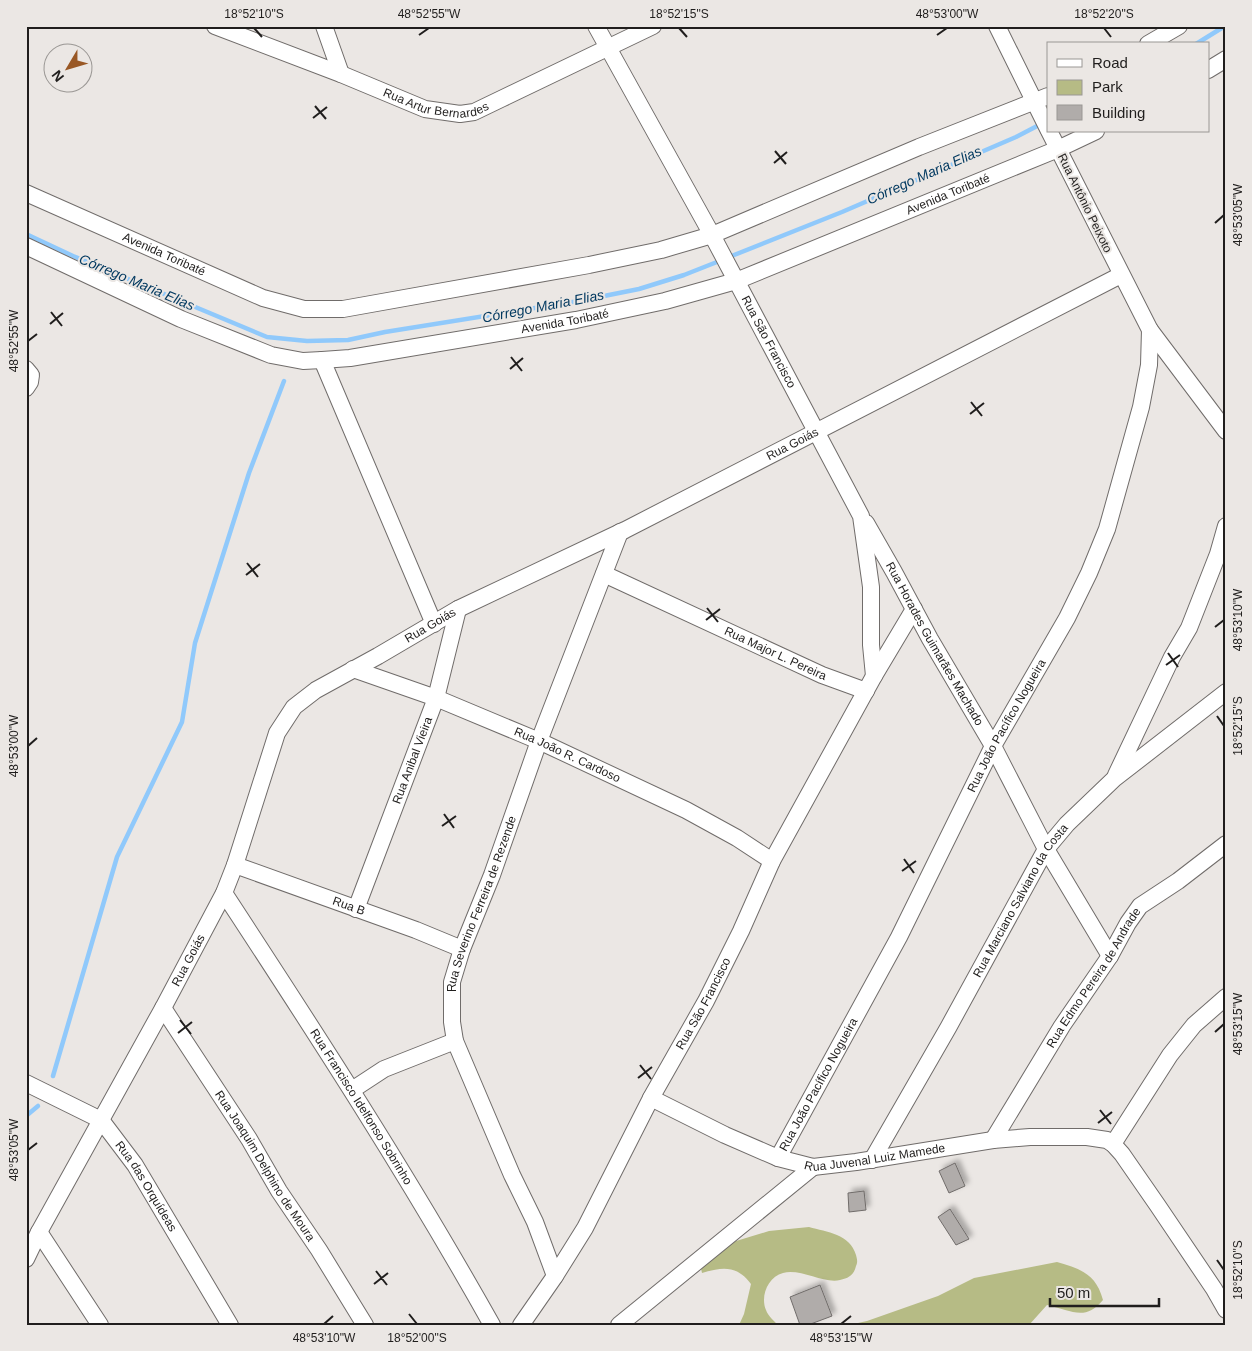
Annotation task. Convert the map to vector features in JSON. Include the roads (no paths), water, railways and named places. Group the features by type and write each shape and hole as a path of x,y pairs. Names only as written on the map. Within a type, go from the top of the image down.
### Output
{"street":[{"name":"Rua Artur Bernardes","path":"215,26 341,74 425,109 460,114 474,112 483,108 653,26"},
{"path":"324,26 341,74"},
{"name":"Rua São Francisco","path":"596,26 714,240 862,516 871,587 871,645 874,676"},
{"name":"Rua Antônio Peixoto","path":"997,26 1041,103 1047,120"},
{"path":"1151,42 1179,26"},
{"path":"1210,69 1226,59"},
{"name":"Avenida Toribaté","path":"26,193 263,298 304,309 344,309 589,265 714,240 919,146 1041,103"},
{"name":"Avenida Toribaté","path":"26,246 182,319 272,355 303,361 369,355 576,320 665,301 733,276 1053,138 1090,132"},
{"name":"Rua Antônio Peixoto","path":"1053,138 1121,275"},
{"name":"Rua João Pacífico Nogueira","path":"778,1158 898,937 994,746 1067,618 1089,573 1107,529 1141,407 1149,366 1150,330 1121,275"},
{"name":"Rua Goiás","path":"26,1259 224,893 235,865 277,733 294,707 316,690 458,609 620,532 1121,275"},
{"path":"1150,330 1226,431"},
{"path":"322,360 434,624"},
{"name":"Rua Horades Guimarães Machado","path":"862,516 994,746 1046,849 1110,956"},
{"path":"1114,779 1172,657 1188,628 1218,554 1226,526"},
{"name":"Rua Severino Ferreira de Rezende","path":"555,1276 534,1222 455,1041 452,1022 452,982 462,949 492,875 539,741 620,532"},
{"name":"Rua Major L. Pereira","path":"604,574 822,675 866,691"},
{"name":"Rua Anibal Vieira","path":"356,909 436,698 458,609"},
{"name":"Rua São Francisco","path":"521,1325 585,1228 651,1098 706,1001 741,931 772,861 874,676 914,609"},
{"name":"Rua João R. Cardoso","path":"353,669 436,698 539,741 686,810 737,838 772,861"},
{"name":"Rua Marciano Salviano da Costa","path":"872,1160 944,1037 1046,849 1067,824 1114,779 1226,692"},
{"name":"Rua Edmo Pereira de Andrade","path":"993,1140 1062,1026 1110,956 1128,923 1140,906 1178,881 1226,844"},
{"name":"Rua B","path":"235,865 462,949"},
{"name":"Rua Francisco Idelfonso Sobrinho","path":"224,893 352,1090 439,1233 492,1325"},
{"path":"1226,997 1194,1025 1170,1055 1113,1144 1187,1248 1226,1310"},
{"name":"Rua Joaquim Delphino de Moura","path":"163,1008 249,1139 279,1190 365,1325"},
{"path":"352,1090 384,1069 455,1041"},
{"name":"Rua das Orquídeas","path":"26,1083 101,1120 135,1166 230,1325"},
{"name":"Rua Juvenal Luiz Mamede","path":"651,1098 724,1135 778,1158 813,1167 872,1160 993,1140 1030,1137 1087,1137 1107,1140 1113,1144"},
{"path":"619,1325 813,1167"},
{"path":"39,1232 100,1325"}],"waterway":[{"name":"Córrego Maria Elias","path":"1199,42 1225,26"},
{"name":"Córrego Maria Elias","path":"729,257 842,212 1016,137 1041,124"},
{"name":"Córrego Maria Elias","path":"26,234 73,256 267,337 307,341 348,340 385,332 579,301 639,289 684,275 722,260"},
{"path":"53,1076 117,857 182,722 195,643 249,473 284,381"},
{"path":"26,1116 38,1106"}]}
